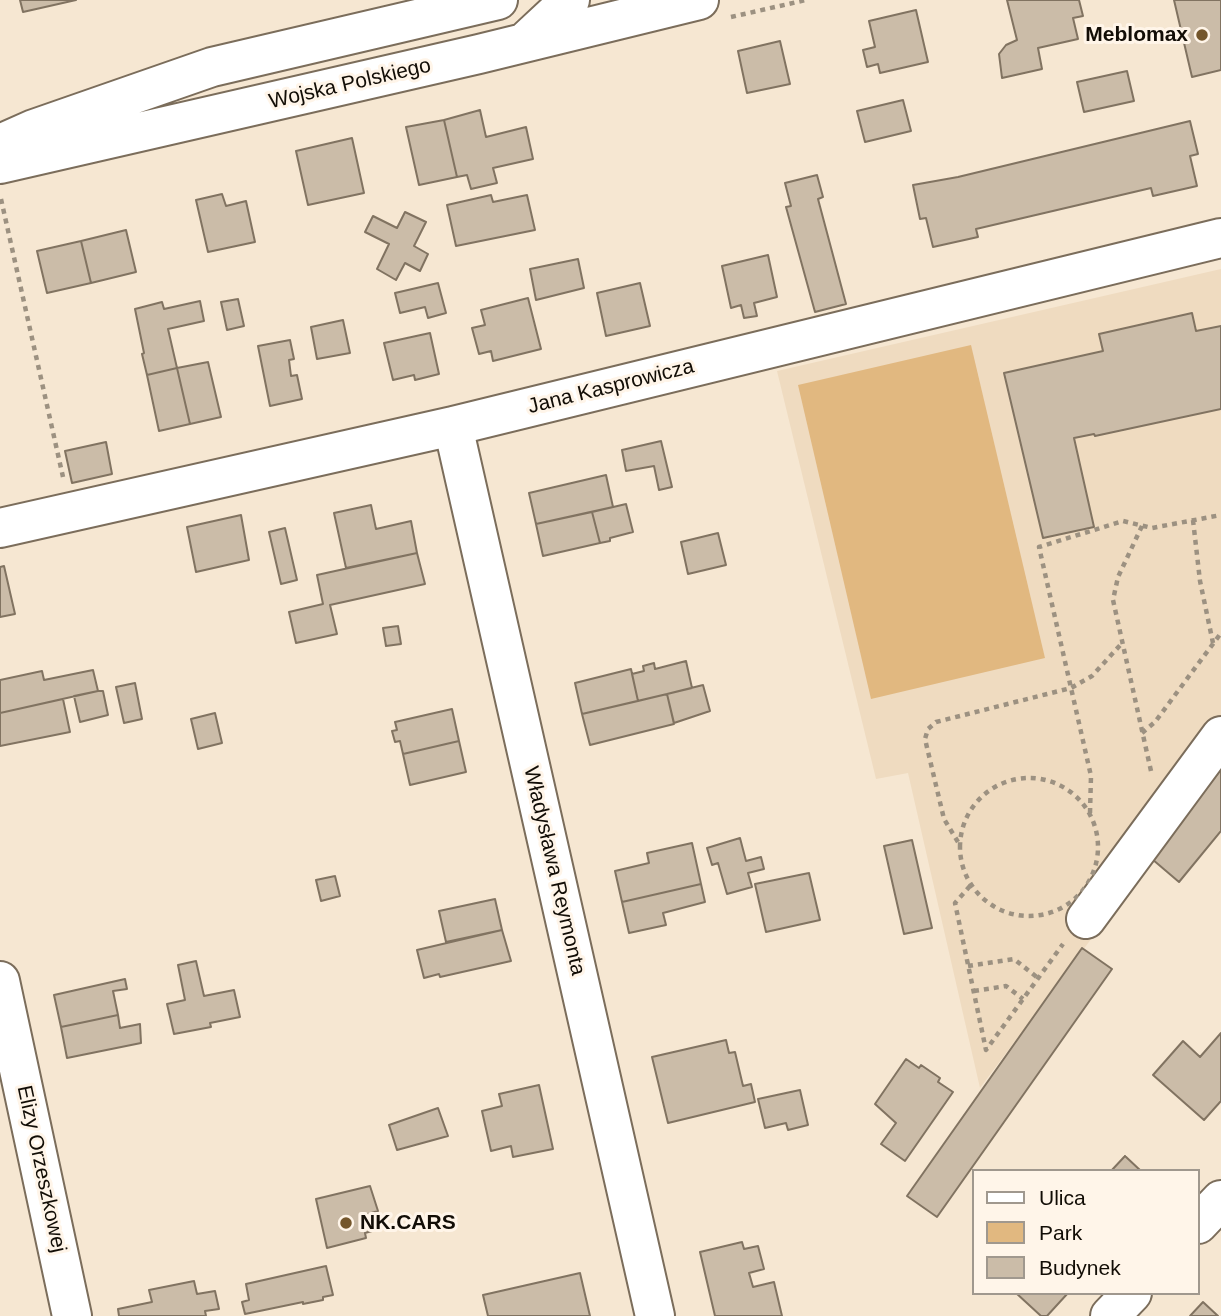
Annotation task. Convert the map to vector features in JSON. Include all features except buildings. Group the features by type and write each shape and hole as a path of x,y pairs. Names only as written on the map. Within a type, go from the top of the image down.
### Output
{"street":[{"path":"524,43 570,0"},
{"path":"0,144 34,129 212,67 482,2"},
{"name":"Wojska Polskiego","path":"0,164 524,43 664,3"},
{"name":"Jana Kasprowicza","path":"0,528 453,426 1221,238"},
{"name":"Władysława Reymonta","path":"453,426 655,1316"},
{"path":"1068,922 1221,736"},
{"name":"Elizy Orzeszkowej","path":"0,981 72,1316"},
{"path":"1200,1222 1221,1200"},
{"path":"1110,1316 1130,1295"}],"path":[{"path":"0,194 66,489"},
{"path":"1090,813 1091,776 1040,547 1123,521 1152,528 1221,515"},
{"path":"1193,520 1200,581 1213,643"},
{"path":"1142,526 1114,590 1114,600 1153,780"},
{"path":"1142,733 1155,722 1221,633"},
{"path":"959,842 944,819 925,739 928,729 936,723 1071,688 1092,676 1123,642"},
{"path":"970,886 955,903 986,1050 1038,978 1068,922 1074,900 1090,882 1098,859 1098,836 1090,813 1076,796 1058,783 1036,777 1014,779 993,787 975,802 964,821 959,842 961,865 970,886 987,903 1008,914 1068,922"},
{"path":"968,966 1014,959 1038,978"},
{"path":"974,991 1006,986 1023,999"}],"shaded area":[{"path":"1221,269 1221,765 980,1088 908,773 876,779 777,371"}],"green space":[{"path":"971,345 1045,658 871,699 798,385"}],"place":[{"name":"Meblomax","path":"1202,35"},
{"name":"NK.CARS","path":"346,1223"}]}
